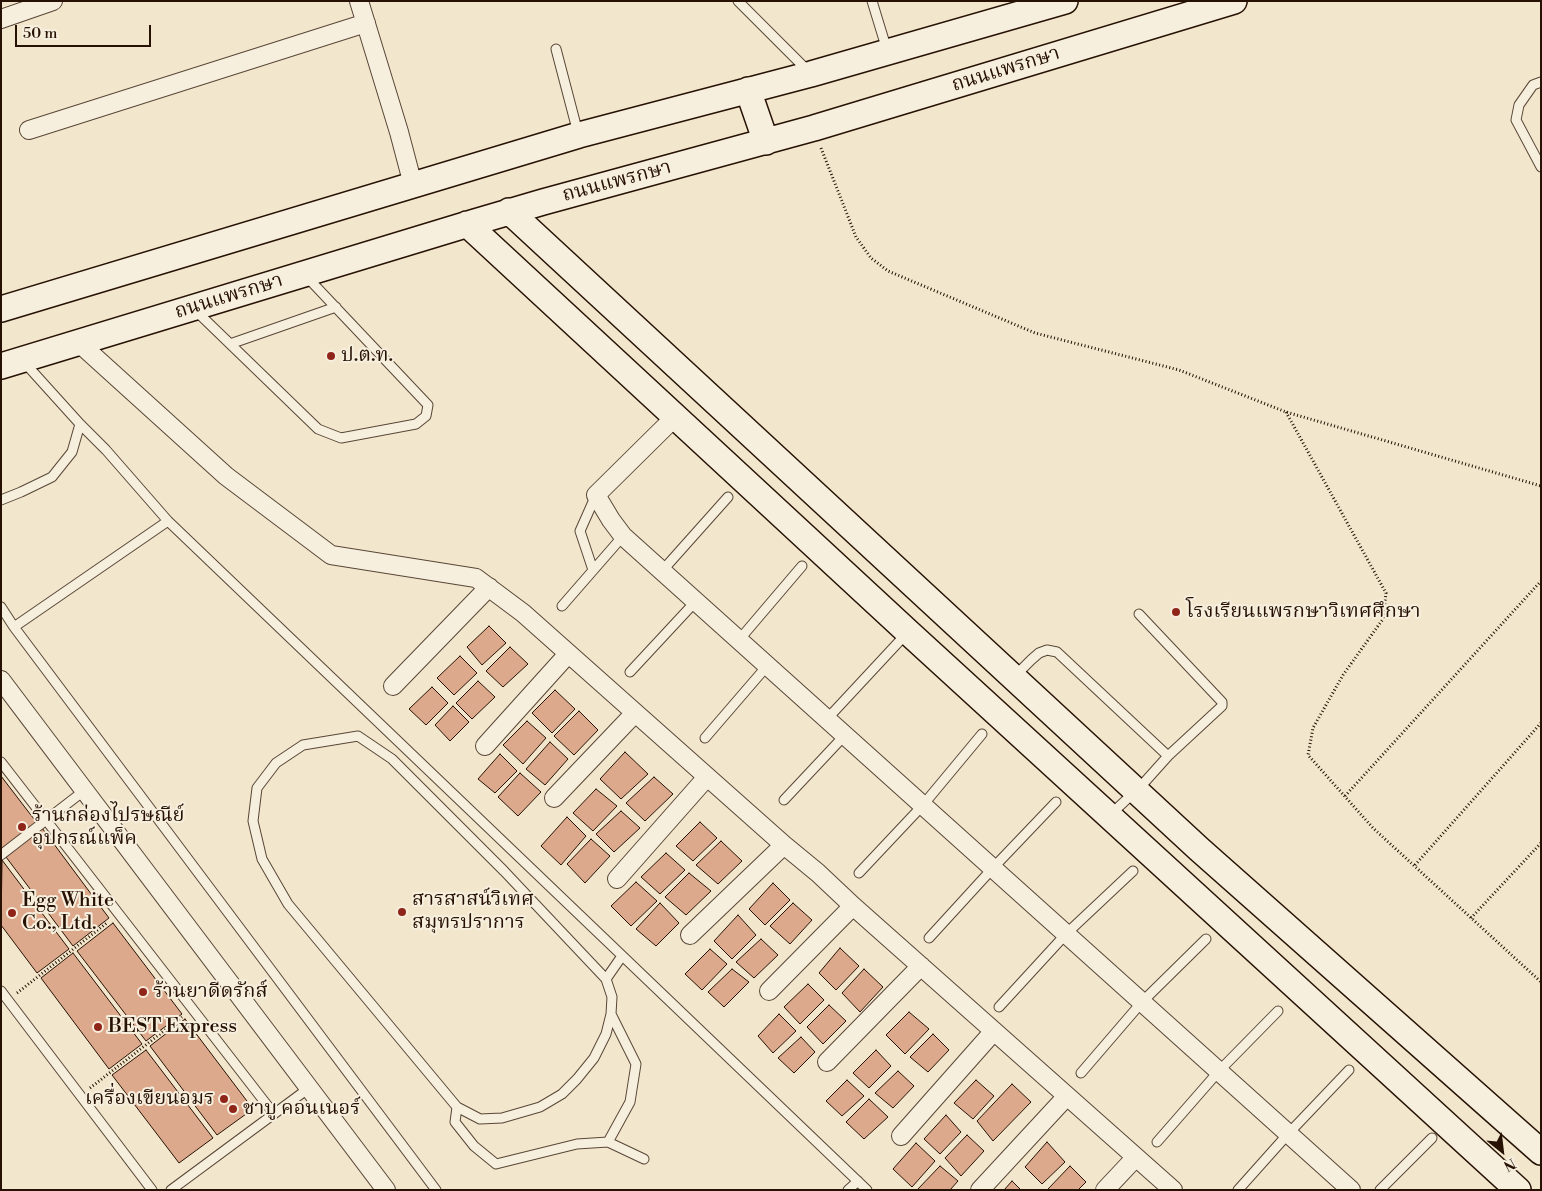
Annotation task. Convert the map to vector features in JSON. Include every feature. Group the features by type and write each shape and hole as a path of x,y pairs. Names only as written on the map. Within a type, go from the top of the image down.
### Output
{"street":[{"path":"1,19 53,1"},
{"path":"359,1 413,185"},
{"path":"1,309 579,135 888,53 1065,1"},
{"name":"ถนนแพรกษา","path":"11,363 509,211 766,142 1234,1"},
{"path":"29,130 366,23"},
{"path":"748,90 766,142"},
{"path":"509,211 1017,674 1139,788 1206,855 1541,1152"},
{"path":"467,224 908,632 1518,1190"},
{"path":"78,342 226,476 332,555 476,578 523,613 1173,1190"},
{"path":"675,417 596,495 623,536 1351,1190"},
{"path":"393,686 489,587"},
{"path":"485,746 568,654"},
{"path":"1,680 386,1190"},
{"path":"554,798 635,713"},
{"path":"617,879 707,777"},
{"path":"690,935 784,845"},
{"path":"769,991 853,906"},
{"path":"827,1062 921,966"},
{"path":"901,1136 994,1031"},
{"path":"980,1190 1067,1096"},
{"path":"1104,1190 1136,1157"}],"lane":[{"path":"738,1 811,74"},
{"path":"872,1 888,53"},
{"path":"556,49 579,135"},
{"path":"1541,82 1533,85 1519,105 1516,120 1541,166"},
{"path":"192,308 318,429 341,438 416,424 426,416 428,404 304,274"},
{"path":"230,344 336,307"},
{"path":"11,363 80,424 106,450 168,521 867,1190"},
{"path":"1,500 52,477 72,452 80,424"},
{"path":"593,570 580,531 596,495"},
{"path":"662,571 728,497"},
{"path":"14,627 168,521"},
{"path":"562,606 623,536"},
{"path":"738,640 802,566"},
{"path":"630,672 696,601"},
{"path":"1,607 14,627 436,1190"},
{"path":"1110,816 1168,756 1222,706 1222,702 1139,614"},
{"path":"827,719 908,632"},
{"path":"1017,674 1039,654 1047,650 1057,652 1168,756"},
{"path":"705,738 768,666"},
{"path":"859,873 923,805 982,734"},
{"path":"358,736 392,759 504,871 606,979 612,997 611,1014 606,1034 594,1058 577,1080 562,1094 540,1107 502,1118 480,1119 457,1107 288,904 262,859 253,821 258,788 276,763 303,745 358,736"},
{"path":"784,800 845,736"},
{"path":"1,762 274,1114"},
{"path":"1,855 85,790"},
{"path":"929,938 992,868 1056,802"},
{"path":"999,1007 1066,934 1133,871"},
{"path":"1081,1073 1142,1002 1206,940"},
{"path":"606,979 622,956"},
{"path":"1,992 152,1190"},
{"path":"1157,1142 1219,1071 1278,1011"},
{"path":"608,1142 630,1102 636,1064 611,1014"},
{"path":"1238,1190 1349,1070"},
{"path":"172,1190 309,1088"},
{"path":"457,1107 455,1122 474,1146 496,1164 577,1144 608,1142 644,1159"},
{"path":"1380,1190 1432,1138"},
{"path":"848,1190 858,1181"}],"path":[{"path":"814,128 856,237 871,258 888,271 1035,333 1180,370 1286,412 1541,486"},
{"path":"1286,412 1386,592 1383,620 1343,676 1313,728 1308,754 1374,828 1540,980"},
{"path":"1345,796 1541,582"},
{"path":"1415,866 1541,723"},
{"path":"1472,918 1541,843"},
{"path":"8,1000 119,914"},
{"path":"80,1095 193,1009"}],"building":[{"path":"489,626 506,643 482,665 467,647"},
{"path":"510,647 528,664 503,687 486,671"},
{"path":"460,656 477,673 454,695 437,678"},
{"path":"478,681 495,697 472,719 456,703"},
{"path":"432,687 448,703 426,725 409,709"},
{"path":"555,690 575,709 552,733 532,713"},
{"path":"453,706 469,722 450,741 435,725"},
{"path":"579,711 598,730 574,755 554,736"},
{"path":"527,721 546,738 523,764 503,745"},
{"path":"550,742 568,759 545,785 526,769"},
{"path":"625,752 648,774 621,799 600,779"},
{"path":"500,754 517,771 495,793 478,779"},
{"path":"520,773 541,792 518,816 498,797"},
{"path":"1,776 37,823 1,851"},
{"path":"654,777 673,794 645,821 626,803"},
{"path":"596,789 617,806 593,831 573,813"},
{"path":"621,811 640,828 614,852 596,834"},
{"path":"567,817 586,836 561,865 541,846"},
{"path":"700,822 717,838 693,861 676,846"},
{"path":"42,828 109,918 73,946 6,857"},
{"path":"591,839 610,856 585,883 567,864"},
{"path":"721,841 742,861 718,884 696,865"},
{"path":"666,853 685,870 660,894 641,877"},
{"path":"2,860 69,949 37,973 1,925"},
{"path":"689,873 711,891 686,915 665,897"},
{"path":"636,882 657,901 631,926 611,906"},
{"path":"773,883 790,900 765,925 749,909"},
{"path":"660,903 679,923 656,946 636,929"},
{"path":"793,903 812,920 790,944 770,926"},
{"path":"738,915 756,935 732,959 714,941"},
{"path":"113,923 182,1014 146,1041 77,951"},
{"path":"761,939 778,955 754,978 736,962"},
{"path":"840,948 859,966 836,990 819,973"},
{"path":"710,949 727,964 702,990 685,974"},
{"path":"73,953 142,1044 109,1069 41,978"},
{"path":"732,969 749,982 724,1007 708,992"},
{"path":"864,969 883,987 860,1012 842,993"},
{"path":"808,984 824,1000 800,1024 784,1007"},
{"path":"829,1005 846,1021 823,1044 807,1027"},
{"path":"909,1012 929,1029 905,1054 886,1035"},
{"path":"779,1014 796,1031 773,1053 758,1036"},
{"path":"185,1019 253,1109 217,1135 150,1046"},
{"path":"933,1034 949,1050 928,1072 910,1057"},
{"path":"801,1037 815,1052 794,1073 778,1058"},
{"path":"146,1050 213,1138 179,1163 112,1075"},
{"path":"876,1050 891,1066 869,1088 853,1073"},
{"path":"898,1071 914,1086 893,1108 875,1093"},
{"path":"847,1080 864,1096 842,1116 826,1101"},
{"path":"976,1080 994,1096 973,1119 954,1103"},
{"path":"1012,1084 1031,1102 993,1141 977,1121"},
{"path":"869,1099 888,1117 864,1139 846,1122"},
{"path":"946,1115 961,1132 940,1154 924,1139"},
{"path":"967,1135 984,1151 961,1176 945,1158"},
{"path":"1047,1142 1065,1162 1042,1184 1025,1167"},
{"path":"916,1143 935,1161 912,1187 893,1169"},
{"path":"940,1166 958,1181 950,1190 917,1190"},
{"path":"1070,1166 1086,1182 1078,1190 1049,1190 1048,1189"},
{"path":"1012,1181 1021,1190 1004,1190"}],"place":[{"name":"ป.ต.ท.","path":"331,356"},
{"name":"โรงเรียนแพรกษาวิเทศศึกษา","path":"1176,612"},
{"name":"ร้านกล่องไปรษณีย์ อุปกรณ์แพ็ค","path":"22,827"},
{"name":"สารสาสน์วิเทศ สมุทรปราการ","path":"402,912"},
{"name":"Egg White Co., Ltd.","path":"12,913"},
{"name":"ร้านยาดีดรักส์","path":"143,992"},
{"name":"BEST Express","path":"98,1027"},
{"name":"เครื่องเขียนอมร","path":"224,1099"},
{"name":"ชาบู คอนเนอร์","path":"233,1109"}]}
